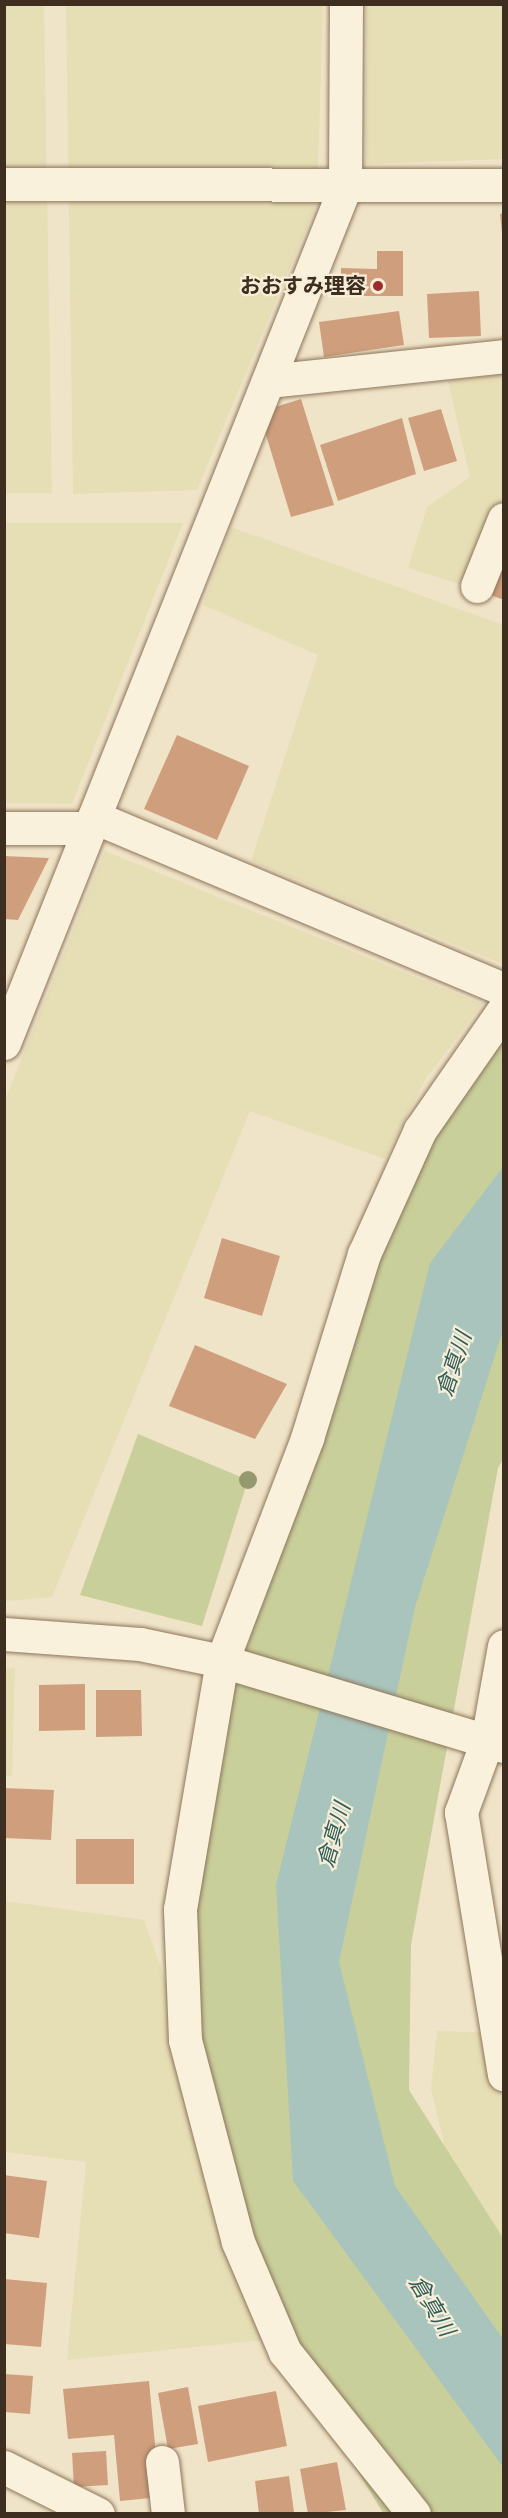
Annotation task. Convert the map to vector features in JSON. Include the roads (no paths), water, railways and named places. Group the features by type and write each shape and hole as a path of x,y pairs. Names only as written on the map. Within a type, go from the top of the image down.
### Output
{"street":[{"path":"4,1043 345,187 346,4"},
{"path":"4,184 345,187 504,185"},
{"path":"267,381 504,356"},
{"path":"477,586 504,519"},
{"path":"4,828 92,823 504,989"},
{"path":"414,2514 285,2352 238,2242 185,2040 180,1909 233,1665 308,1438 364,1254 420,1130 504,1009"},
{"path":"4,1634 140,1644 233,1665 484,1740"},
{"path":"504,1646 484,1740 461,1812 504,2074"},
{"path":"162,2462 168,2514"},
{"path":"4,2467 98,2514"}],"water":[{"name":"倉真川","path":"503,1167 503,1330 415,1607 339,1962 395,2186 503,2339 503,2467 293,2181 276,1885 430,1263"}],"place":[{"name":"おおすみ理容","path":"378,286"}]}
